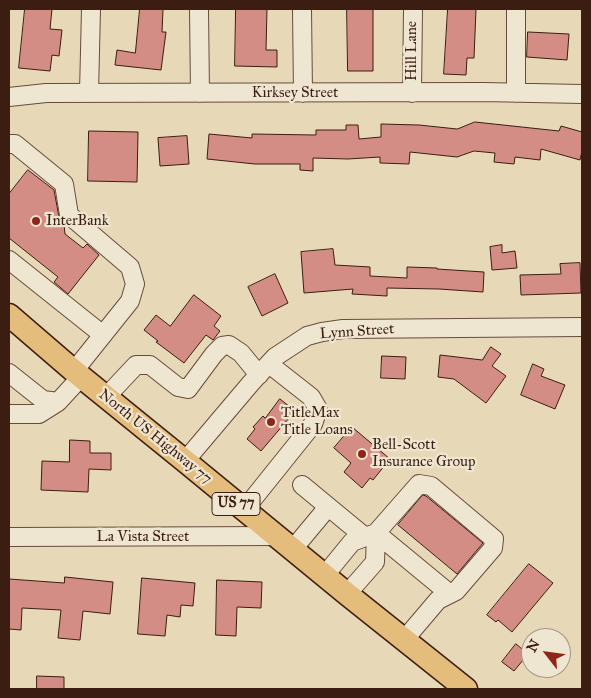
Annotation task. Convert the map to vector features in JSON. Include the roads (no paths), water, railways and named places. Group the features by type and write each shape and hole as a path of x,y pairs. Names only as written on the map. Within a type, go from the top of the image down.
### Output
{"main road":[{"name":"North US Highway 77","path":"9,315 244,510 466,689"}],"street":[{"path":"89,93 91,9"},
{"path":"199,9 200,93"},
{"path":"302,9 303,93"},
{"name":"Hill Lane","path":"412,9 412,93"},
{"path":"516,9 516,93"},
{"name":"Kirksey Street","path":"9,97 46,93 582,94"},
{"path":"9,414 39,414 58,402 102,335 130,301 135,284 130,267 68,215 64,184 11,147"},
{"path":"9,260 102,335"},
{"name":"Lynn Street","path":"185,461 275,357 307,336 343,329 582,327"},
{"path":"106,397 136,365 150,365 178,387 188,389 214,354 222,346 229,345 312,398 318,409 314,424 244,510"},
{"path":"9,374 43,400 58,402"},
{"path":"325,575 352,542 371,535 419,484 431,486 494,539 493,548 456,591 438,600 404,640"},
{"path":"302,485 328,507 371,535 450,594"},
{"path":"285,543 328,507"},
{"path":"347,594 375,562 371,535"},
{"name":"La Vista Street","path":"9,537 285,543"}],"place":[{"name":"InterBank","path":"36,221"},
{"name":"TitleMax Title Loans","path":"271,422"},
{"name":"Bell-Scott Insurance Group","path":"362,454"}]}
